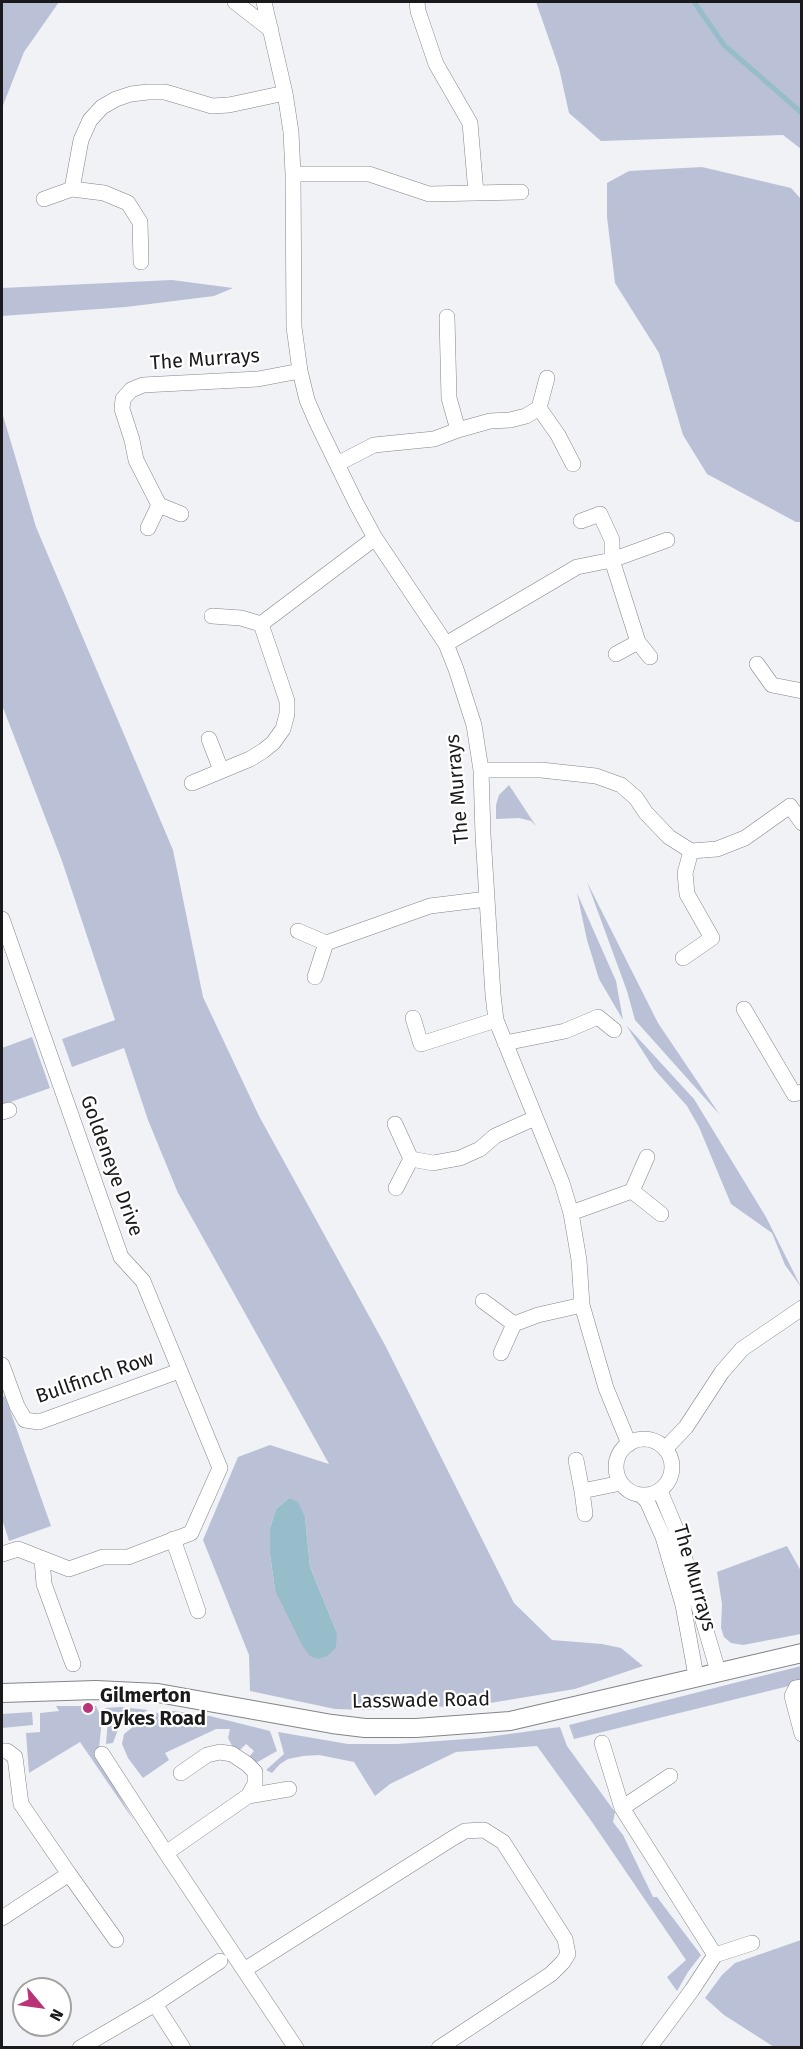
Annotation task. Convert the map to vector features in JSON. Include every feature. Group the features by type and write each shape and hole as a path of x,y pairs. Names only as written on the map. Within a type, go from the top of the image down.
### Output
{"street":[{"path":"235,2 270,30"},
{"name":"The Murrays","path":"264,2 285,93 291,132 294,327 307,400 375,538 446,644 474,725 481,770 496,1020 572,1213 579,1260 582,1305 606,1388 629,1444"},
{"path":"417,2 436,64 470,123 476,193"},
{"path":"72,189 81,140 90,120 102,107 116,99 131,94 165,92 212,106 229,105 285,93"},
{"path":"293,174 369,174 429,194 521,192"},
{"path":"44,199 72,189 104,193 128,203 140,222 141,262"},
{"path":"447,317 449,398 458,430"},
{"name":"The Murrays","path":"159,505 136,460 122,409 123,399 131,390 143,385 258,379 300,370"},
{"path":"337,464 374,445 434,439 490,421 510,420 525,416 539,408 547,378"},
{"path":"539,408 558,435 573,464"},
{"path":"148,528 159,505 181,514"},
{"path":"581,521 600,514 612,540 612,561 638,642 650,657"},
{"path":"261,624 375,538"},
{"path":"446,644 577,567 612,561 667,540"},
{"path":"212,616 241,618 261,624"},
{"path":"192,783 250,759 273,743 283,729 287,714 287,700 261,624"},
{"path":"616,654 638,642"},
{"path":"757,664 772,685 801,691"},
{"path":"209,739 221,770"},
{"path":"481,770 541,770 596,776 621,785 636,798 646,813 669,837 691,851 717,849 745,838 796,803 801,823"},
{"path":"683,957 712,938 687,894 685,873 691,851"},
{"path":"298,931 326,943 430,906 488,899"},
{"name":"Goldeneye Drive","path":"2,919 121,1257 143,1281 220,1468 191,1533 128,1557 103,1557 69,1569 18,1549 2,1554"},
{"path":"315,977 326,943"},
{"path":"744,1008 795,1094 801,1092"},
{"path":"504,1043 565,1031 600,1010 614,1030"},
{"path":"413,1018 422,1044 496,1020"},
{"path":"411,1159 433,1163 460,1158 480,1149 495,1136 535,1118"},
{"path":"395,1125 411,1159"},
{"path":"572,1213 632,1191 647,1157"},
{"path":"396,1188 411,1159"},
{"path":"632,1191 661,1214"},
{"path":"483,1301 514,1324"},
{"path":"501,1353 514,1324 538,1315 582,1305"},
{"path":"665,1449 686,1427 722,1372 742,1349 801,1308"},
{"name":"Bullfinch Row","path":"2,1365 16,1406 25,1420 39,1422 179,1371"},
{"path":"582,1491 621,1483 616,1466 622,1450 629,1444 644,1439 659,1443 670,1457 672,1466 667,1484 660,1491 641,1495"},
{"path":"576,1460 585,1514"},
{"name":"The Murrays","path":"621,1483 626,1489 641,1495 651,1509 666,1548 683,1605 696,1676"},
{"name":"The Murrays","path":"660,1491 679,1539 718,1671"},
{"path":"173,1539 198,1611"},
{"path":"42,1559 44,1584 73,1664"},
{"name":"Lasswade Road","path":"2,1693 96,1690 158,1693 332,1724 365,1728 416,1728 510,1721 801,1653"},
{"path":"797,1692 801,1734"},
{"path":"602,1743 622,1808 715,1955"},
{"path":"181,1773 207,1755 220,1752 232,1754 255,1772 255,1784 249,1796"},
{"path":"8,1754 21,1803 116,1940"},
{"path":"102,1754 296,2048"},
{"path":"622,1808 670,1776"},
{"path":"166,1853 249,1796 289,1789"},
{"path":"244,1970 453,1838 465,1831 484,1830 503,1842 565,1939 568,1954 551,1974 439,2048"},
{"path":"2,1918 69,1874"},
{"path":"650,2048 715,1955 753,1943"},
{"path":"80,2048 220,1961"},
{"path":"154,2004 183,2048"}],"shaded area":[{"path":"2,2 59,2 24,52 2,108"},
{"path":"536,2 801,2 801,149 783,135 601,141 569,113 559,68"},
{"path":"702,167 791,188 801,199 801,522 796,522 707,474 683,435 659,353 615,283 607,217 607,183 629,171"},
{"path":"172,280 233,288 214,296 126,307 2,316 2,288"},
{"path":"2,412 36,527 173,850 203,997 259,1116 385,1345 514,1603 552,1640 621,1648 643,1666 575,1689 478,1705 368,1710 335,1709 250,1691 249,1655 203,1540 238,1457 270,1445 329,1464 178,1193 148,1120 124,1048 72,1067 62,1039 115,1020 62,861 2,705","holes":["289,1498 305,1517 310,1567 337,1633 275,1590 270,1554 270,1528 276,1509"]},
{"path":"509,785 536,826 531,821 519,818 496,819 499,795"},
{"path":"587,882 658,1023 720,1115 635,1020 627,991"},
{"path":"577,893 616,981 623,1020 599,979 587,940"},
{"path":"626,1025 694,1099 766,1217 801,1287 785,1265 772,1233 731,1204 699,1127 687,1106 654,1069"},
{"path":"32,1037 50,1088 2,1105 2,1048"},
{"path":"5,1396 51,1526 9,1541 2,1519 2,1397"},
{"path":"289,1498 298,1502 305,1517 310,1567 337,1633 336,1648 327,1656 318,1659 310,1656 302,1645 275,1590 270,1554 270,1528 276,1509"},
{"path":"787,1546 801,1571 801,1634 743,1645 731,1643 724,1637 721,1628 722,1604 717,1572"},
{"path":"801,1666 801,1683 574,1739 569,1725"},
{"path":"56,1706 96,1706 102,1719 98,1758 134,1821 80,1742 29,1773 26,1733 40,1732 40,1713 59,1711"},
{"path":"105,1708 148,1710 125,1722 117,1732 113,1743 106,1744 108,1720"},
{"path":"174,1711 210,1716 270,1731 277,1751 254,1764 247,1759 254,1751 246,1744 239,1751 232,1746 228,1738 230,1729 216,1729 165,1753 169,1760 143,1778 128,1758 122,1744 124,1734 143,1719 157,1713"},
{"path":"32,1712 33,1725 2,1728 2,1714"},
{"path":"560,1727 567,1746 615,1812 613,1822 623,1835 653,1897 657,1897 701,1955 677,1991 667,1977 686,1960 537,1746 456,1752 390,1784 375,1796 354,1762 319,1755 303,1756 288,1759 272,1773 266,1770 284,1754 278,1732 348,1744 397,1744 480,1738"},
{"path":"801,1940 801,2047 774,2047 724,2015 705,1998 722,1975 735,1963"}],"waterway":[{"path":"694,2 724,45 802,113"}],"place":[{"name":"Gilmerton Dykes Road","path":"88,1708"}]}
